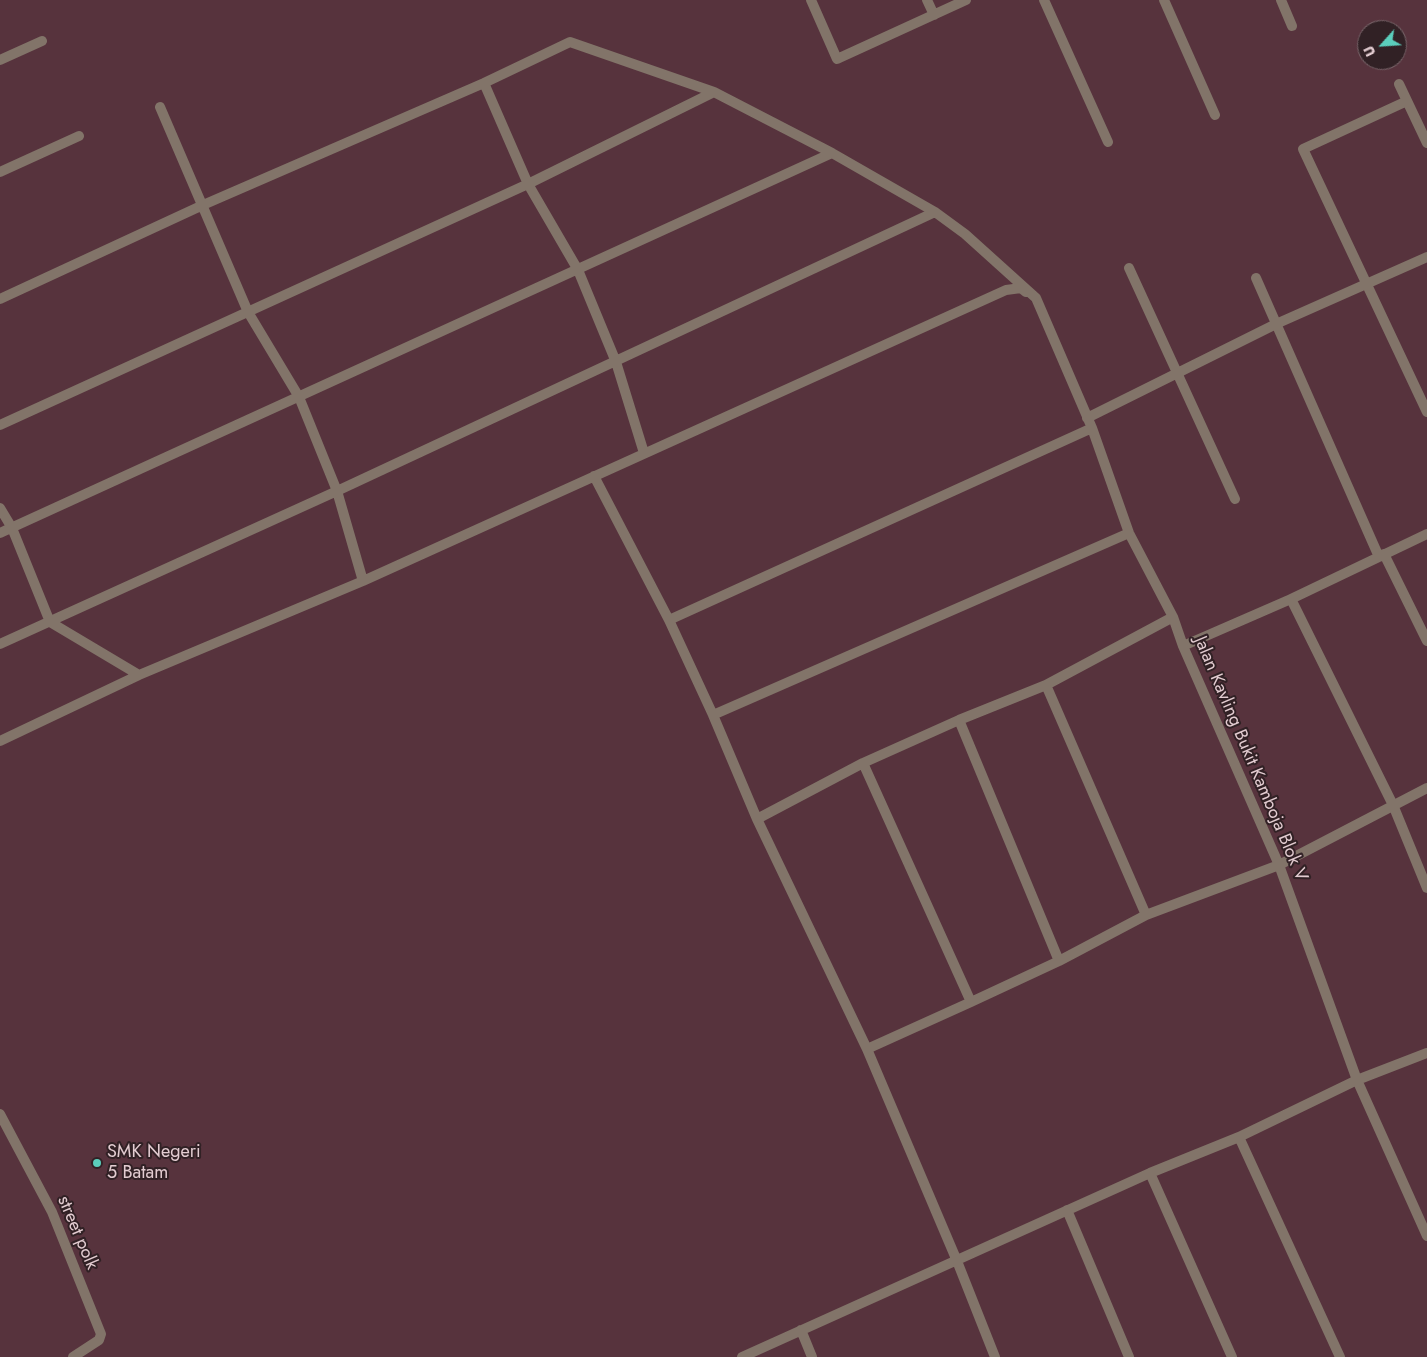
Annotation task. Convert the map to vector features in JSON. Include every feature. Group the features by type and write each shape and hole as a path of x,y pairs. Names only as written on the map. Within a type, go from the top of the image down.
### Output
{"street":[{"path":"811,0 837,59 966,0"},
{"path":"927,0 934,15"},
{"path":"1044,0 1108,142"},
{"path":"1164,0 1215,115"},
{"path":"1281,0 1292,26"},
{"path":"0,60 42,41"},
{"path":"0,298 202,205 484,83 570,42 714,92 832,153 935,212 965,234 1036,298"},
{"path":"484,83 528,184 578,270 616,362 644,453"},
{"path":"1399,84 1427,143"},
{"path":"0,425 528,184 714,92"},
{"path":"1408,101 1303,149 1427,412"},
{"path":"160,107 248,312 298,397 337,491 363,582"},
{"path":"0,172 79,136"},
{"path":"0,533 832,153"},
{"path":"0,644 337,491 935,212"},
{"path":"1088,418 1276,324 1427,257"},
{"path":"1129,268 1234,499"},
{"path":"1256,278 1382,556 1427,641"},
{"path":"0,741 139,675 363,582 1006,290 1021,288 1036,298"},
{"name":"Jalan Kavling Bukit Kamboja Blok V","path":"1036,298 1092,428 1129,533 1172,617 1279,865 1357,1080 1427,1236"},
{"path":"669,620 1092,428"},
{"path":"594,476 669,620 713,715 757,819 866,1049 957,1261 995,1357"},
{"path":"0,508 12,528 50,622 139,675"},
{"path":"713,715 1129,533"},
{"path":"1183,646 1291,599 1427,534"},
{"path":"1291,599 1393,805 1427,888"},
{"path":"757,819 863,763 959,720 1046,685 1172,617"},
{"path":"1046,685 1146,915"},
{"path":"959,720 1059,961"},
{"path":"863,763 971,1002"},
{"path":"866,1049 1059,961 1146,915 1279,865 1427,788"},
{"path":"742,1357 1150,1173 1239,1137 1357,1080 1427,1053"},
{"name":"street polk","path":"0,1114 52,1212 101,1334 99,1340 73,1357"},
{"path":"1239,1137 1340,1357"},
{"path":"1150,1173 1232,1357"},
{"path":"1068,1210 1129,1357"},
{"path":"801,1330 812,1357"}],"place":[{"name":"SMK Negeri 5 Batam","path":"97,1163"}]}
